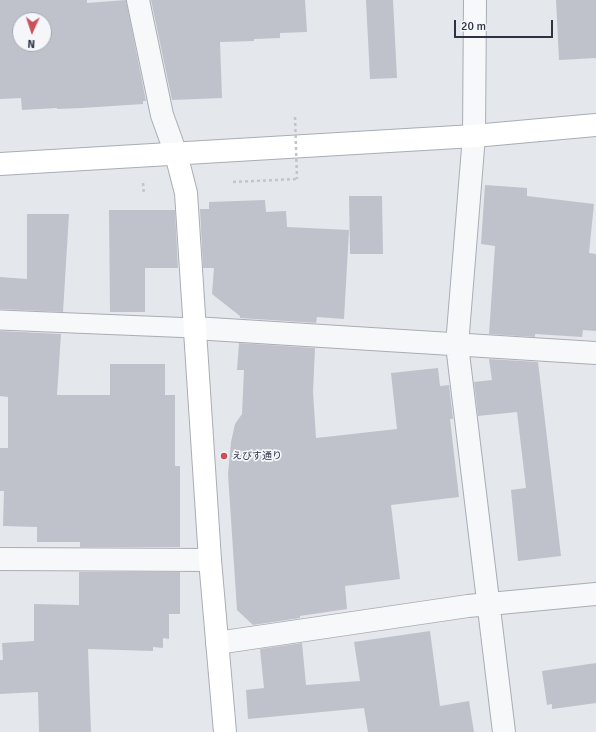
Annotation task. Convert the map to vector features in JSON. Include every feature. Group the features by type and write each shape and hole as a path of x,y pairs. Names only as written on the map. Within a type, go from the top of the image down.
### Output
{"street":[{"path":"138,0 162,115 176,154 186,193 210,560 225,732"},
{"path":"476,0 474,136 457,345 504,732"},
{"path":"0,164 474,136 596,124"},
{"path":"194,328 596,353"},
{"path":"0,559 210,560"},
{"path":"217,643 488,604 596,594"}],"lane":[{"path":"0,320 194,328"}],"path":[{"path":"233,182 297,179 295,117"}],"building":[{"path":"0,0 87,0 87,3 126,0 146,101 143,101 143,104 22,110 21,98 0,99"},
{"path":"151,0 305,0 307,32 280,33 280,38 254,39 254,41 220,42 222,98 172,100"},
{"path":"366,0 393,0 397,78 370,79"},
{"path":"556,0 596,0 596,58 559,60"},
{"path":"485,185 527,188 527,196 594,204 589,253 596,254 596,331 583,330 582,337 535,334 535,337 489,334 495,246 481,244"},
{"path":"349,196 382,196 383,254 350,254"},
{"path":"265,200 266,212 286,211 287,227 349,230 344,319 317,317 316,323 240,318 240,316 212,294 214,268 203,268 200,209 209,209 209,202"},
{"path":"109,210 175,210 178,268 145,268 145,312 110,312"},
{"path":"27,214 69,214 63,312 0,309 0,277 27,279"},
{"path":"0,331 61,334 57,395 110,395 110,364 165,364 165,395 175,395 175,466 180,466 180,547 80,547 80,542 37,542 37,527 3,526 4,491 0,491 0,448 8,448 8,397 0,396"},
{"path":"239,343 315,348 313,392 316,438 397,429 391,373 438,368 440,386 449,385 453,419 450,419 459,497 391,505 400,579 345,586 347,609 253,625 237,610 228,474 231,442 235,424 242,414 244,370 237,370"},
{"path":"489,359 538,362 561,556 518,561 511,490 526,488 517,412 478,416 474,382 492,380"},
{"path":"79,572 180,572 180,614 169,614 169,639 163,638 163,648 153,647 153,651 88,649 91,732 39,732 38,692 0,694 0,660 3,660 2,643 34,641 34,604 79,605"},
{"path":"430,631 440,706 469,701 474,732 368,732 364,708 248,719 246,690 264,688 260,649 302,643 306,685 360,681 354,642"},
{"path":"596,663 596,703 552,709 552,704 547,705 542,671"}],"place":[{"name":"えびす通り","path":"224,456"}]}
